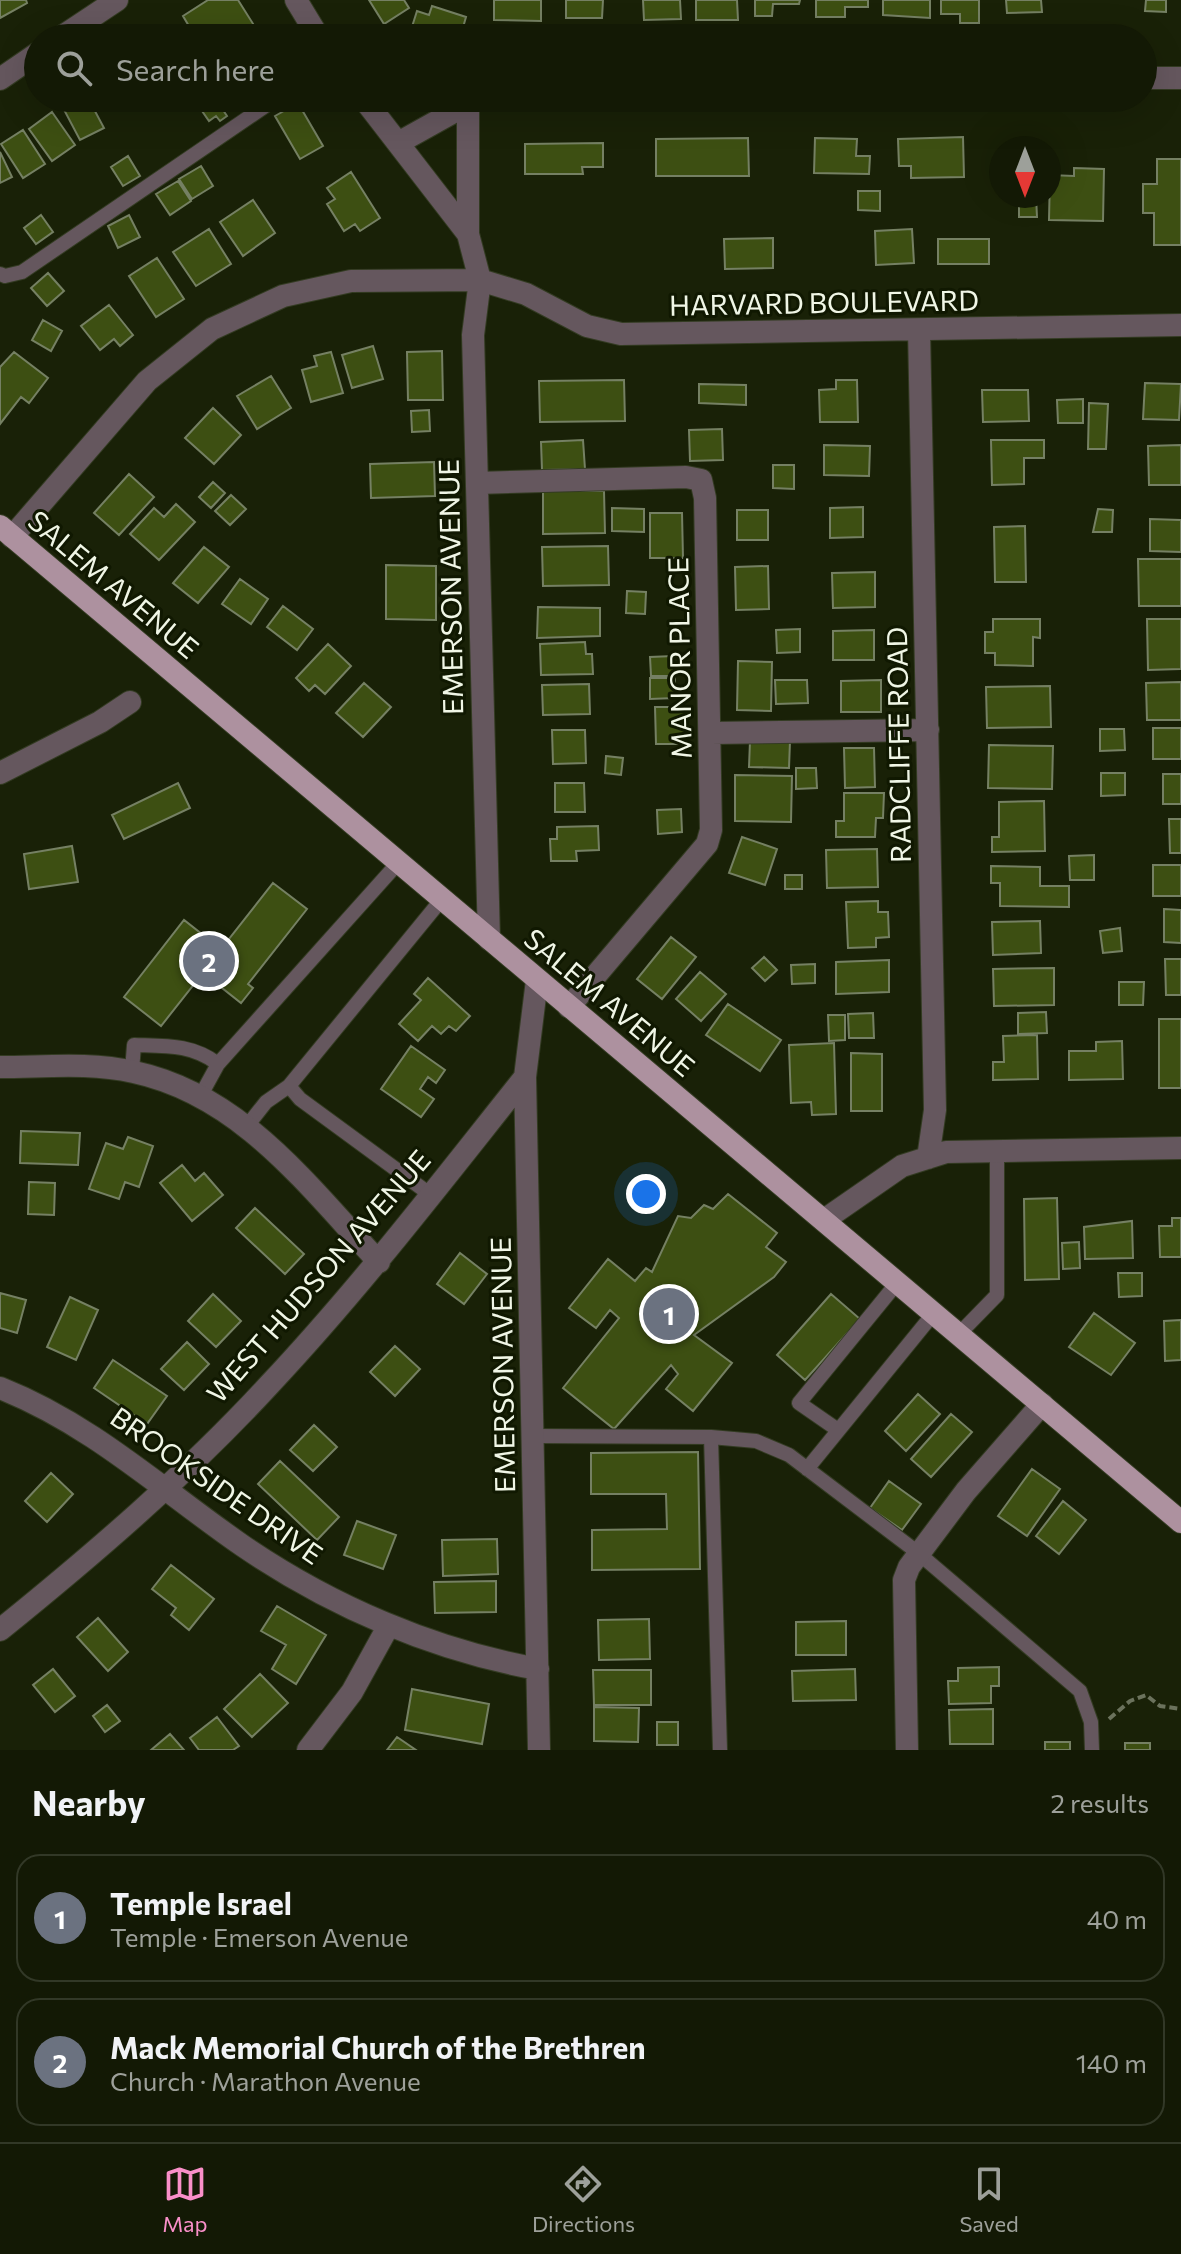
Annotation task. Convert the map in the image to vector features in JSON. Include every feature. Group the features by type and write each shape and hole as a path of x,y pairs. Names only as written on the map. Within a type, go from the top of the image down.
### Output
{"main road":[{"name":"SALEM AVENUE","path":"4,535 442,899 1181,1522"}],"street":[{"path":"81,24 117,0"},
{"path":"296,0 311,24"},
{"path":"0,79 24,63"},
{"path":"1157,78 1181,78"},
{"path":"374,112 468,234"},
{"path":"398,143 453,112"},
{"path":"468,234 473,112"},
{"name":"EMERSON AVENUE","path":"468,234 480,280 473,335 489,939"},
{"name":"HARVARD BOULEVARD","path":"4,535 147,381 212,329 243,312 316,287 372,280 480,280 526,294 587,326 621,334 1181,325"},
{"name":"RADCLIFFE ROAD","path":"919,330 935,1110 928,1158"},
{"name":"MANOR PLACE","path":"477,483 686,477 701,480 705,498 711,830 707,844 569,1007"},
{"path":"0,773 100,722 130,702"},
{"path":"711,733 928,730"},
{"name":"EMERSON AVENUE","path":"537,980 525,1077 539,1750"},
{"path":"0,1067 88,1067 132,1071 201,1095 247,1126 379,1262"},
{"name":"WEST HUDSON AVENUE","path":"0,1630 67,1576 268,1387 379,1262 525,1077"},
{"path":"824,1220 902,1166 946,1152 1181,1148"},
{"name":"BROOKSIDE DRIVE","path":"0,1388 51,1410 95,1436 275,1567 389,1625 471,1653 538,1669"},
{"path":"907,1750 904,1580 917,1552 1042,1404"},
{"path":"308,1750 352,1692 389,1625"}],"lane":[{"path":"0,274 5,276 22,272 256,112"},
{"path":"201,1095 218,1064 398,863"},
{"path":"247,1126 266,1102 289,1086 442,899"},
{"path":"132,1071 134,1045 181,1046 204,1053 218,1064"},
{"path":"289,1086 300,1099 431,1195"},
{"path":"959,1334 997,1295 997,1151"},
{"path":"838,1430 799,1403 897,1283"},
{"path":"807,1469 934,1313"},
{"path":"533,1436 711,1437 756,1441 789,1455 917,1552 1080,1691 1091,1722 1092,1750"},
{"path":"711,1437 720,1750"}],"path":[{"path":"1091,1722 1112,1718 1130,1701 1146,1695 1160,1706 1181,1709"}],"building":[{"path":"0,0 26,0 27,3 0,18"},
{"path":"208,0 238,0 253,24 188,24 183,16"},
{"path":"369,0 404,0 409,8 384,24"},
{"path":"494,0 541,0 541,21 494,20"},
{"path":"566,0 603,0 602,18 566,18"},
{"path":"643,0 680,0 681,19 644,20"},
{"path":"696,0 737,0 738,20 696,20"},
{"path":"755,0 800,0 799,4 773,4 772,16 755,16"},
{"path":"816,0 868,0 868,7 845,7 845,17 816,17"},
{"path":"883,0 930,0 930,18 883,15"},
{"path":"941,0 979,0 979,23 960,23 960,14 941,14"},
{"path":"1006,0 1041,0 1042,12 1007,13"},
{"path":"1146,0 1166,0 1166,12 1145,11"},
{"path":"432,6 466,17 464,24 413,24 417,11 429,15"},
{"path":"52,112 75,145 52,161 29,129"},
{"path":"65,112 95,112 104,128 80,140"},
{"path":"203,112 224,112 227,116 220,121 216,116 209,121"},
{"path":"282,112 303,112 323,146 300,159 275,116"},
{"path":"23,130 45,164 23,178 1,144"},
{"path":"963,137 964,177 911,178 911,166 899,166 898,139"},
{"path":"748,138 749,176 656,176 656,139"},
{"path":"815,138 857,139 856,156 870,156 869,174 814,173"},
{"path":"603,143 603,167 582,167 583,174 525,174 525,144"},
{"path":"0,152 12,177 0,183"},
{"path":"128,156 140,176 123,186 111,167"},
{"path":"1157,159 1181,159 1181,245 1154,245 1154,213 1143,213 1143,184 1157,184"},
{"path":"201,166 213,186 192,199 179,179"},
{"path":"1074,168 1104,169 1103,221 1049,220 1049,208 1061,208 1061,175 1074,176"},
{"path":"351,172 380,218 360,231 355,224 344,231 327,204 335,199 327,188"},
{"path":"178,181 191,201 170,215 156,194"},
{"path":"858,191 880,191 880,211 858,210"},
{"path":"253,200 275,233 243,256 220,222"},
{"path":"1019,208 1037,208 1037,217 1019,217"},
{"path":"41,215 53,232 36,244 24,228"},
{"path":"129,215 140,237 118,248 108,226"},
{"path":"209,229 231,264 196,286 173,252"},
{"path":"912,229 914,263 876,265 875,231"},
{"path":"773,238 773,268 725,269 724,239"},
{"path":"938,239 989,239 989,264 938,264"},
{"path":"157,258 184,299 156,317 129,276"},
{"path":"48,273 64,291 47,306 31,288"},
{"path":"109,305 133,335 120,346 114,339 100,350 81,326"},
{"path":"43,320 62,331 51,351 32,340"},
{"path":"373,346 383,379 352,388 342,355"},
{"path":"442,351 443,400 408,400 407,352"},
{"path":"14,352 48,378 29,403 21,397 0,424 0,367"},
{"path":"331,352 343,393 311,402 302,370 317,366 314,356"},
{"path":"271,376 291,408 257,429 237,396"},
{"path":"624,380 625,421 540,422 539,381"},
{"path":"836,380 857,380 858,422 820,422 819,390 836,389"},
{"path":"1145,383 1181,384 1179,420 1143,419"},
{"path":"699,384 746,385 746,405 699,403"},
{"path":"982,390 1028,390 1029,421 983,422"},
{"path":"1083,399 1083,423 1058,423 1057,400"},
{"path":"1089,403 1108,404 1106,449 1088,449"},
{"path":"213,408 241,435 214,464 185,438"},
{"path":"429,410 430,431 412,432 411,411"},
{"path":"722,429 723,460 690,461 689,430"},
{"path":"583,440 585,469 542,470 541,442"},
{"path":"991,440 1044,440 1044,458 1024,458 1024,484 992,485"},
{"path":"824,445 870,446 869,476 824,475"},
{"path":"1181,445 1181,485 1149,485 1148,446"},
{"path":"434,462 435,496 371,498 370,464"},
{"path":"773,465 794,465 794,489 773,488"},
{"path":"129,474 154,497 119,535 94,513"},
{"path":"213,482 225,493 211,508 199,497"},
{"path":"543,491 604,491 605,533 543,534"},
{"path":"231,495 246,509 230,525 215,511"},
{"path":"176,504 195,522 159,560 130,534 154,508 164,517"},
{"path":"863,507 863,537 830,538 830,508"},
{"path":"612,508 644,509 644,532 612,531"},
{"path":"1098,509 1113,510 1112,532 1093,532"},
{"path":"737,510 768,510 768,540 737,540"},
{"path":"650,513 682,513 683,558 650,558"},
{"path":"1150,519 1181,520 1181,552 1150,551"},
{"path":"1025,526 1026,582 995,582 994,527"},
{"path":"608,546 609,585 543,586 542,547"},
{"path":"204,547 229,567 198,603 173,583"},
{"path":"1138,559 1181,559 1181,606 1139,606"},
{"path":"386,565 436,566 436,620 386,619"},
{"path":"768,566 769,609 736,610 735,567"},
{"path":"875,572 875,607 833,608 832,573"},
{"path":"240,579 268,599 251,624 222,604"},
{"path":"627,591 646,592 645,614 626,613"},
{"path":"283,606 313,629 297,650 267,627"},
{"path":"538,607 600,608 600,636 537,638"},
{"path":"993,619 1040,619 1040,638 1033,637 1033,666 995,665 995,653 985,653 985,632 993,632"},
{"path":"1147,619 1181,619 1181,669 1148,670"},
{"path":"800,629 800,652 777,653 776,630"},
{"path":"874,630 874,660 833,660 833,631"},
{"path":"585,642 586,654 592,654 593,674 541,675 540,644"},
{"path":"328,644 351,666 325,694 315,685 309,691 296,678"},
{"path":"673,656 673,676 651,676 650,657"},
{"path":"738,661 772,662 771,711 737,710"},
{"path":"650,678 675,678 675,698 650,699"},
{"path":"775,680 807,680 808,703 776,704"},
{"path":"881,680 881,712 841,712 841,681"},
{"path":"1181,682 1181,720 1147,720 1146,683"},
{"path":"364,683 391,707 363,737 336,713"},
{"path":"589,684 590,714 543,715 542,685"},
{"path":"1050,686 1051,727 987,728 986,687"},
{"path":"655,707 686,707 686,744 656,744"},
{"path":"1153,728 1181,728 1181,759 1153,759"},
{"path":"1100,729 1124,729 1125,750 1100,751"},
{"path":"552,730 585,730 586,763 553,764"},
{"path":"750,741 790,741 789,768 749,767"},
{"path":"989,745 1053,746 1052,789 988,788"},
{"path":"844,748 874,748 875,787 845,788"},
{"path":"606,756 623,758 621,775 605,773"},
{"path":"796,768 816,768 817,788 796,789"},
{"path":"1101,773 1125,773 1125,795 1101,796"},
{"path":"1163,774 1181,774 1181,804 1163,804"},
{"path":"735,775 792,776 791,822 735,821"},
{"path":"178,783 190,808 124,839 112,815"},
{"path":"555,783 584,783 585,812 555,812"},
{"path":"844,793 884,793 883,818 876,818 875,837 836,837 836,821 844,821"},
{"path":"1044,801 1045,851 992,852 992,837 999,837 999,802"},
{"path":"681,809 682,832 658,834 657,810"},
{"path":"1169,819 1181,819 1181,853 1170,853"},
{"path":"598,826 599,850 576,851 577,861 551,861 550,839 557,839 557,827"},
{"path":"742,837 777,849 765,885 729,873"},
{"path":"72,846 78,882 29,889 24,854"},
{"path":"877,849 878,887 827,888 826,850"},
{"path":"1094,855 1094,880 1070,880 1069,856"},
{"path":"1153,865 1181,865 1181,896 1153,896"},
{"path":"991,866 1040,867 1040,886 1069,886 1069,907 1000,906 1000,883 991,883"},
{"path":"785,875 802,875 802,889 785,889"},
{"path":"273,883 307,909 248,984 253,988 241,1003 203,973 161,1026 124,997 184,920 221,949"},
{"path":"878,901 878,912 888,912 889,937 876,938 876,947 848,948 846,902"},
{"path":"1164,909 1181,910 1181,943 1164,942"},
{"path":"1040,921 1041,953 993,955 992,922"},
{"path":"1120,928 1122,951 1103,953 1100,931"},
{"path":"671,937 696,957 662,999 637,979"},
{"path":"764,957 777,970 765,981 752,968"},
{"path":"1165,959 1181,959 1181,995 1166,995"},
{"path":"889,960 889,992 836,994 836,962"},
{"path":"815,964 815,983 792,984 791,965"},
{"path":"1054,968 1054,1005 994,1006 993,969"},
{"path":"700,972 726,994 701,1021 676,999"},
{"path":"428,978 470,1016 456,1031 449,1026 441,1034 432,1026 418,1041 399,1024 421,1000 414,994"},
{"path":"1119,982 1144,982 1143,1005 1119,1005"},
{"path":"728,1004 781,1040 760,1071 706,1035"},
{"path":"1046,1012 1047,1033 1018,1034 1018,1013"},
{"path":"873,1013 874,1038 849,1038 848,1014"},
{"path":"828,1015 845,1015 845,1040 829,1041"},
{"path":"1159,1019 1181,1019 1181,1088 1159,1088"},
{"path":"1037,1035 1038,1079 993,1080 993,1062 1004,1062 1003,1036"},
{"path":"1122,1041 1123,1079 1069,1080 1069,1051 1096,1051 1096,1042"},
{"path":"834,1043 836,1114 812,1115 811,1102 791,1103 789,1045"},
{"path":"411,1046 445,1070 436,1083 428,1077 420,1089 434,1099 421,1117 381,1089"},
{"path":"851,1053 882,1054 882,1111 851,1111"},
{"path":"21,1131 80,1133 78,1165 20,1163"},
{"path":"128,1137 153,1146 139,1187 125,1182 119,1199 89,1189 106,1143 123,1149"},
{"path":"182,1165 195,1181 204,1173 223,1195 192,1221 160,1183"},
{"path":"29,1182 55,1183 54,1215 28,1214"},
{"path":"728,1194 777,1233 766,1247 786,1262 774,1277 694,1335 732,1363 693,1411 666,1389 678,1374 671,1365 614,1429 563,1388 619,1318 610,1310 596,1328 569,1308 608,1259 635,1281 646,1268 652,1272 678,1216 691,1218 704,1205 713,1209"},
{"path":"1057,1198 1059,1279 1025,1280 1024,1199"},
{"path":"255,1208 304,1254 285,1274 236,1228"},
{"path":"1172,1218 1181,1218 1181,1257 1160,1257 1159,1226 1172,1226"},
{"path":"1132,1221 1133,1258 1085,1259 1084,1227"},
{"path":"1079,1242 1080,1268 1063,1269 1062,1243"},
{"path":"460,1253 487,1274 464,1304 437,1284"},
{"path":"1118,1273 1142,1273 1142,1296 1119,1297"},
{"path":"0,1293 26,1300 17,1333 0,1328"},
{"path":"213,1294 241,1321 216,1347 188,1321"},
{"path":"831,1294 860,1319 805,1380 777,1355"},
{"path":"70,1297 98,1310 76,1360 47,1347"},
{"path":"1094,1313 1135,1343 1111,1375 1069,1347"},
{"path":"1181,1320 1181,1360 1165,1361 1164,1321"},
{"path":"187,1342 209,1364 184,1390 161,1369"},
{"path":"395,1346 420,1369 395,1396 370,1372"},
{"path":"113,1360 167,1396 147,1424 94,1388"},
{"path":"918,1394 940,1414 906,1451 885,1431"},
{"path":"951,1414 972,1432 931,1477 911,1459"},
{"path":"314,1425 337,1447 313,1471 290,1450"},
{"path":"698,1452 700,1569 592,1570 592,1530 667,1529 666,1494 591,1494 591,1453"},
{"path":"280,1461 339,1517 317,1540 258,1484"},
{"path":"1032,1469 1060,1489 1027,1536 998,1516"},
{"path":"51,1473 73,1494 47,1522 25,1501"},
{"path":"889,1481 921,1504 902,1530 870,1508"},
{"path":"1063,1501 1086,1520 1059,1554 1036,1536"},
{"path":"357,1521 396,1535 383,1569 344,1555"},
{"path":"497,1539 498,1574 443,1576 442,1540"},
{"path":"171,1565 214,1599 189,1630 171,1615 176,1608 152,1589"},
{"path":"496,1581 496,1612 435,1613 434,1582"},
{"path":"277,1606 326,1635 296,1684 272,1669 286,1645 261,1631"},
{"path":"98,1618 128,1652 108,1671 77,1637"},
{"path":"649,1619 650,1659 599,1660 598,1620"},
{"path":"846,1621 846,1655 796,1655 796,1622"},
{"path":"999,1667 999,1686 991,1686 991,1703 949,1704 948,1681 958,1681 958,1668"},
{"path":"53,1669 75,1696 55,1712 33,1685"},
{"path":"855,1669 856,1700 793,1701 792,1671"},
{"path":"593,1670 651,1670 651,1705 594,1705"},
{"path":"260,1674 288,1703 252,1737 224,1709"},
{"path":"412,1689 489,1704 482,1744 405,1730"},
{"path":"107,1705 120,1721 105,1732 93,1716"},
{"path":"594,1707 639,1708 638,1742 594,1741"},
{"path":"993,1709 993,1744 950,1744 949,1710"},
{"path":"217,1717 239,1746 233,1750 199,1750 190,1738"},
{"path":"657,1722 678,1722 678,1745 657,1745"},
{"path":"170,1734 184,1750 151,1750"},
{"path":"397,1737 416,1750 387,1750"},
{"path":"1045,1742 1070,1742 1070,1750 1045,1750"},
{"path":"1125,1743 1150,1743 1150,1750 1125,1750"}],"place":[{"name":"Mack Memorial Church of the Brethren","path":"209,961"},
{"name":"Temple Israel","path":"669,1314"}]}
